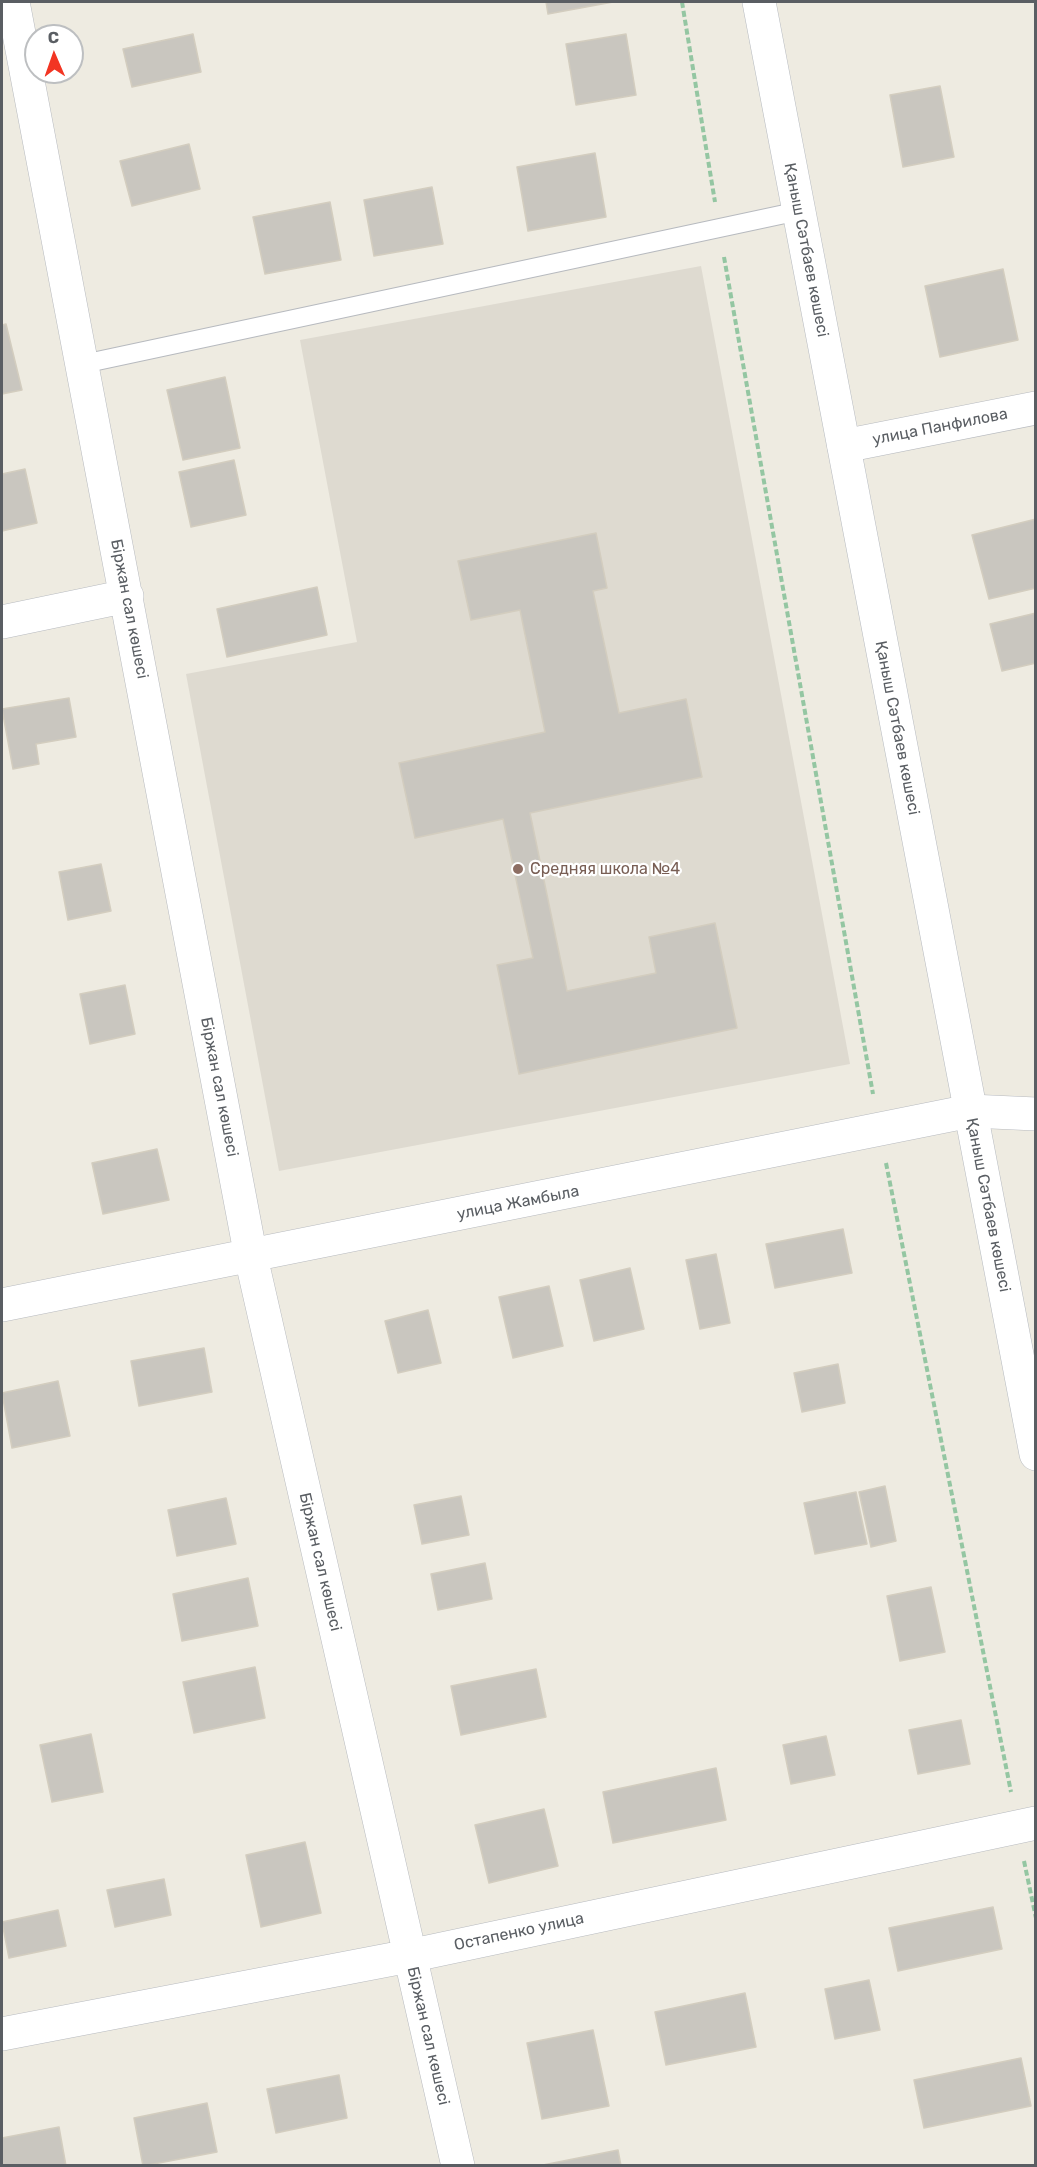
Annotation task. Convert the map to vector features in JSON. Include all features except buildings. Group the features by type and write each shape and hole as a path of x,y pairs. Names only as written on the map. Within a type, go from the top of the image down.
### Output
{"street":[{"name":"Біржан сал көшесі","path":"13,2 251,1257 458,2166"},
{"name":"Қаныш Сәтбаев көшесі","path":"759,2 1035,1454"},
{"name":"улица Панфилова","path":"843,446 1035,408"},
{"path":"2,622 127,596"},
{"name":"улица Жамбыла","path":"2,1305 251,1257 970,1111 1035,1114"},
{"name":"Остапенко улица","path":"2,2034 410,1956 1027,1825"}],"lane":[{"path":"83,364 799,211"}],"path":[{"path":"682,2 719,228 879,1130 1027,1825 1035,1917"}],"shaded area":[{"name":"Средняя школа №4","path":"701,266 850,1064 279,1171 186,674 357,642 300,340"}],"place":[{"name":"Средняя школа №4","path":"518,869"}]}
